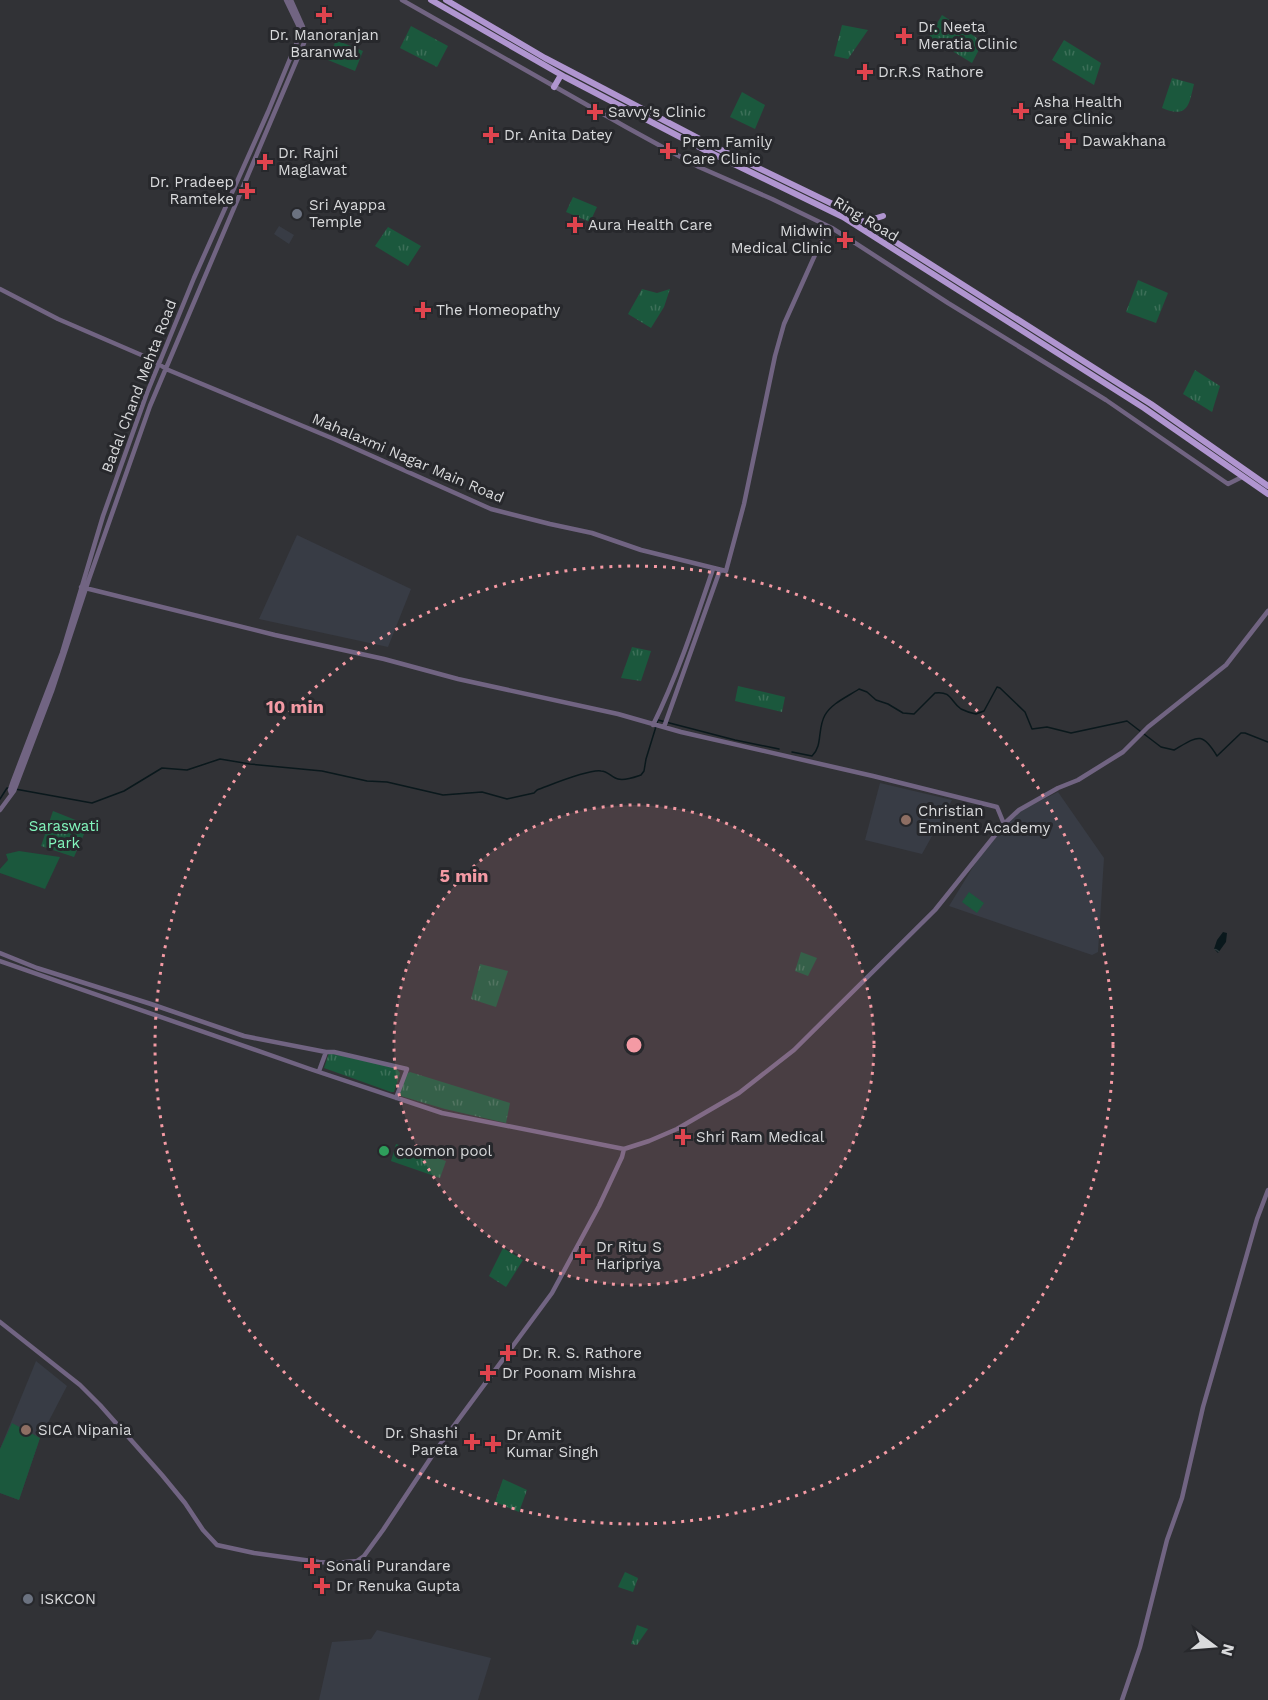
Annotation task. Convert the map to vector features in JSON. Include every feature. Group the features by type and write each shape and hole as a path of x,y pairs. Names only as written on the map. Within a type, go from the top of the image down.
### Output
{"main road":[{"name":"Ring Road","path":"431,0 561,75 705,150 843,217 1144,408 1268,494"},
{"name":"Ring Road","path":"446,0 545,58 713,146 845,210 1151,404 1267,484"},
{"path":"554,87 561,75"},
{"path":"864,222 884,216"}],"street":[{"name":"Badal Chand Mehta Road","path":"0,810 13,789 62,653 84,588 111,494 159,364 299,37 299,27 286,0"},
{"path":"291,0 303,27 304,43 165,369 84,588 384,659 458,679 661,724 998,807 1004,824"},
{"path":"402,0 699,167 828,226 1106,400 1228,484 1242,477"},
{"path":"661,724 723,571 744,504 784,324 828,226"},
{"name":"Mahalaxmi Nagar Main Road","path":"0,289 58,319 153,360 165,369 491,509 592,533 641,550 723,571"},
{"path":"661,724 669,693 698,617 713,569"},
{"path":"0,961 442,1113 624,1149 677,1129 739,1093 794,1050 935,910 1004,824 1019,810 1123,753 1147,728 1226,665 1268,611"},
{"path":"0,953 37,968 244,1036 334,1052 407,1069 396,1098"},
{"path":"120,1003 122,995"},
{"path":"320,1071 326,1052"},
{"path":"0,1322 80,1385 100,1405 162,1475 217,1545 319,1563 357,1560 364,1556 383,1530 436,1450 552,1293 600,1206 624,1149"},
{"path":"1122,1700 1143,1636 1167,1540 1182,1497 1201,1415 1242,1268 1268,1190"}],"shaded area":[{"path":"279,226 294,235 289,244 274,234"},
{"path":"297,535 411,589 388,647 259,619"},
{"name":"Christian Eminent Academy","path":"880,783 952,800 922,854 865,840"},
{"path":"1058,792 1104,858 1098,952 1092,955 949,906 981,854 1016,813"},
{"name":"SICA Nipania","path":"36,1361 67,1386 40,1438 19,1500 0,1493 0,1449"},
{"path":"377,1630 491,1658 478,1700 319,1700 332,1642 371,1639"}],"green space":[{"path":"942,15 983,42 972,63 929,37"},
{"path":"842,25 868,30 848,59 834,56"},
{"path":"411,26 448,46 437,67 400,48"},
{"path":"336,40 363,51 355,71 328,60"},
{"path":"1064,40 1101,63 1094,85 1052,60"},
{"path":"1172,78 1194,84 1189,104 1182,111 1162,108"},
{"path":"742,92 765,105 755,129 730,117"},
{"path":"573,197 597,207 590,222 566,212"},
{"path":"388,227 421,246 408,266 375,246"},
{"path":"1138,280 1168,293 1156,323 1126,312"},
{"path":"642,289 657,293 670,289 664,307 651,328 628,314"},
{"path":"1195,370 1220,386 1212,412 1183,394"},
{"path":"632,647 651,651 641,681 621,678"},
{"path":"738,686 785,697 782,712 735,701"},
{"name":"Saraswati Park","path":"53,811 88,825 74,857 41,846"},
{"path":"19,851 60,857 45,889 0,873 0,869 8,860 6,854"},
{"path":"969,892 984,903 977,913 962,902"},
{"path":"801,952 817,958 808,976 795,971"},
{"path":"480,964 508,971 496,1007 471,999"},
{"path":"329,1053 396,1068 400,1073 394,1092 324,1068"},
{"path":"410,1072 510,1103 506,1123 401,1096 406,1074"},
{"path":"396,1144 446,1161 440,1178 391,1161"},
{"path":"503,1248 523,1260 506,1287 489,1276"},
{"path":"12,1423 40,1438 19,1500 0,1493 0,1449"},
{"path":"503,1479 527,1490 519,1512 495,1502"},
{"path":"625,1572 638,1578 633,1592 618,1587"},
{"path":"637,1625 648,1629 637,1645 631,1644"}],"water":[{"path":"1223,932 1227,933 1226,942 1218,953 1214,949"}],"waterway":[{"path":"792,752 812,756 818,747 825,715 836,704 859,689 903,713 914,714 935,693 941,693 948,695 961,709 976,714 984,711 997,687 1025,712 1032,729 1047,727 1071,733 1127,721 1140,731"},
{"path":"15,789 92,803 124,791 162,768 187,770 220,759 322,771 367,781 387,782 443,795 482,792 507,799 534,793 587,772 603,771 621,779 641,775 658,720 779,749"},
{"path":"1144,734 1161,747 1174,750 1194,739 1203,739 1217,756 1241,733 1268,742"},
{"path":"0,799 7,788 10,788"}],"place":[{"name":"Dr. Manoranjan Baranwal","path":"324,15"},
{"name":"Dr. Neeta Meratia Clinic","path":"904,36"},
{"name":"Dr.R.S Rathore","path":"865,72"},
{"name":"Asha Health Care Clinic","path":"1021,111"},
{"name":"Savvy's Clinic","path":"595,112"},
{"name":"Dr. Anita Datey","path":"491,135"},
{"name":"Dawakhana","path":"1068,141"},
{"name":"Prem Family Care Clinic","path":"668,151"},
{"name":"Dr. Rajni Maglawat","path":"265,162"},
{"name":"Dr. Pradeep Ramteke","path":"247,191"},
{"name":"Sri Ayappa Temple","path":"297,214"},
{"name":"Aura Health Care","path":"575,225"},
{"name":"Midwin Medical Clinic","path":"845,240"},
{"name":"The Homeopathy","path":"423,310"},
{"name":"Christian Eminent Academy","path":"906,820"},
{"name":"Shri Ram Medical","path":"683,1137"},
{"name":"coomon pool","path":"384,1151"},
{"name":"Dr Ritu S Haripriya","path":"583,1256"},
{"name":"Dr. R. S. Rathore","path":"508,1353"},
{"name":"Dr Poonam Mishra","path":"488,1373"},
{"name":"SICA Nipania","path":"26,1430"},
{"name":"Dr. Shashi Pareta","path":"472,1442"},
{"name":"Dr Amit Kumar Singh","path":"493,1444"},
{"name":"Sonali Purandare","path":"312,1566"},
{"name":"Dr Renuka Gupta","path":"322,1586"},
{"name":"ISKCON","path":"28,1599"}]}
